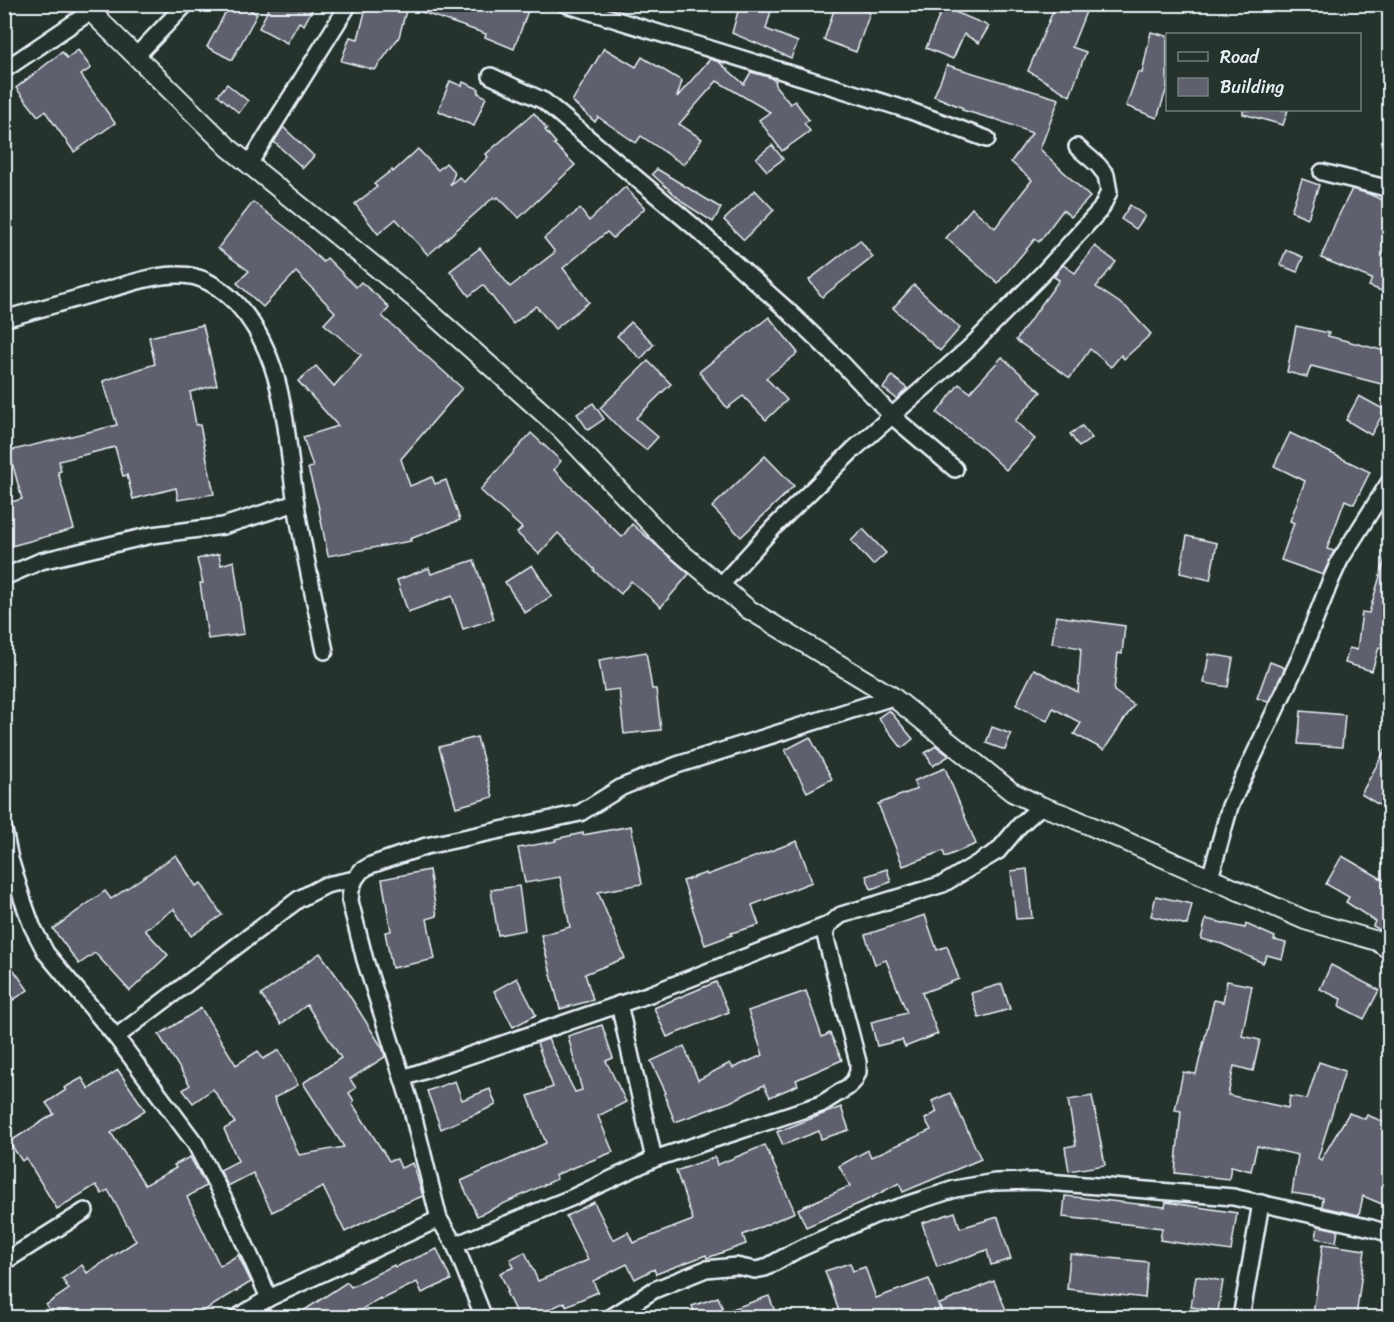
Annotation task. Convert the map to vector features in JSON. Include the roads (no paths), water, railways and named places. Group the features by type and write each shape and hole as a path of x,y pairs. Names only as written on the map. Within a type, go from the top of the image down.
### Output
{"street":[{"path":"136,56 186,4"},
{"path":"249,164 349,4"},
{"path":"566,4 908,110 987,139"},
{"path":"4,70 87,8 229,148 440,321 560,428 667,542 748,609 893,697 1012,792 1305,920 1377,941 1389,950"},
{"path":"491,76 544,101 692,225 786,309 891,415 955,469"},
{"path":"720,585 774,526 891,415 968,349 1044,273 1101,209 1109,192 1106,175 1077,147"},
{"path":"1322,172 1389,189"},
{"path":"4,319 151,278 180,275 198,277 227,294 253,323 266,346 282,399 296,503 325,651"},
{"path":"1210,878 1230,806 1300,658 1329,582 1389,481"},
{"path":"4,577 41,561 152,535 224,526 296,503"},
{"path":"484,1317 455,1245 439,1219 403,1078 350,901 355,879 361,871 371,865 426,846 580,813 622,787 677,765 893,697"},
{"path":"403,1078 619,1004 828,925 841,915 943,885 998,851 1019,826 1041,806"},
{"path":"4,830 22,901 46,953 116,1037 195,1143 230,1211 269,1298"},
{"path":"116,1037 299,899 326,885 355,879"},
{"path":"455,1245 571,1198 654,1159 821,1104 848,1087 858,1072 858,1062 825,935 828,925"},
{"path":"619,1004 654,1159"},
{"path":"610,1317 654,1290 706,1269 736,1266 755,1270 765,1268 795,1251 875,1215 965,1187 995,1182 1035,1181 1233,1197 1371,1227 1389,1234"},
{"path":"1241,1317 1261,1203"},
{"path":"4,1262 86,1211"},
{"path":"236,1317 269,1298 439,1219"}]}
